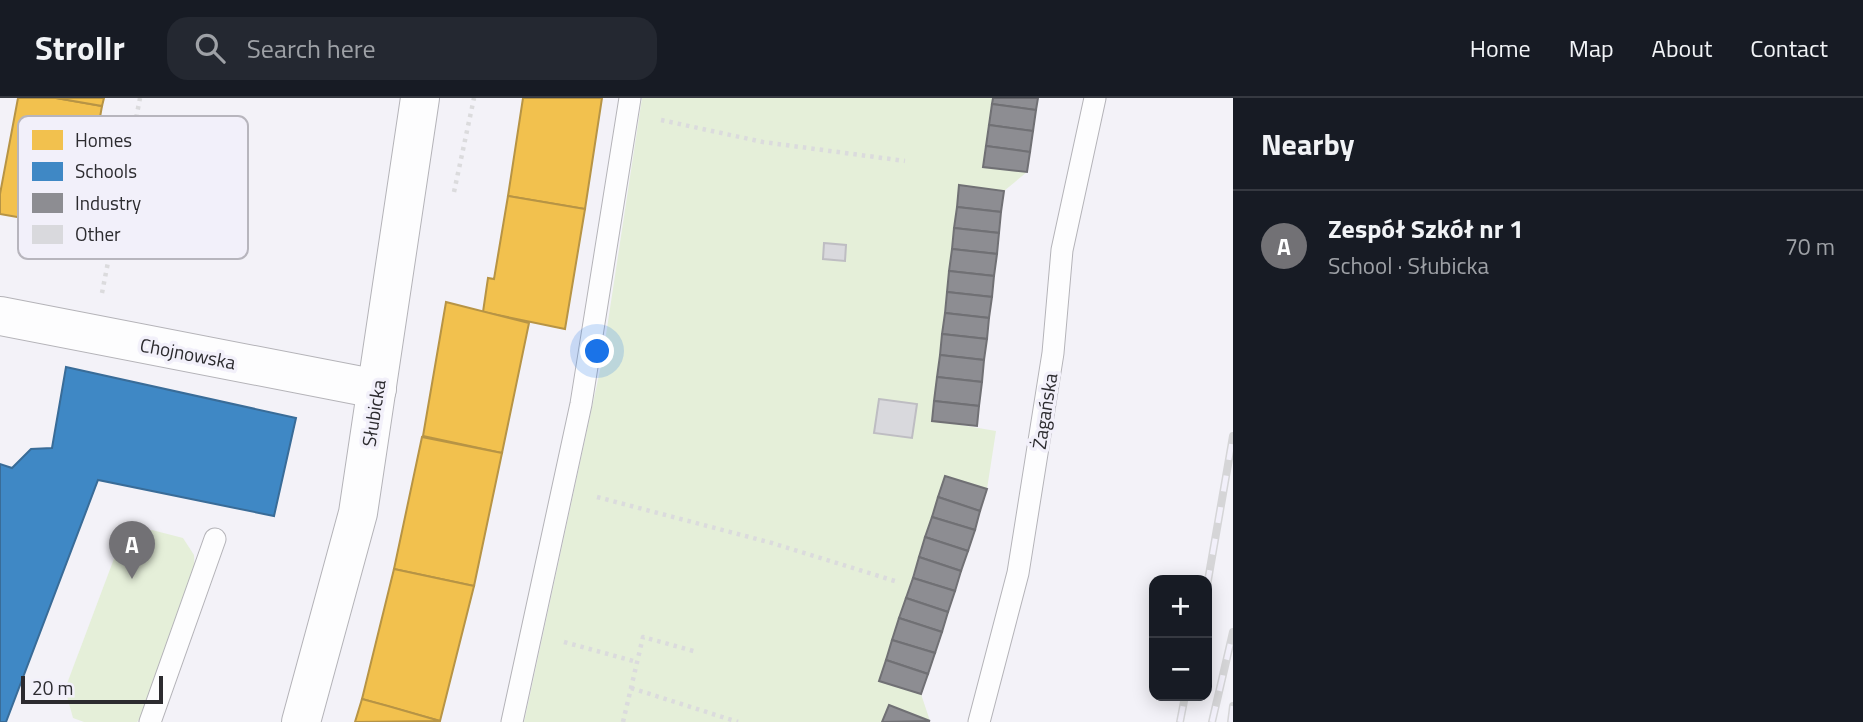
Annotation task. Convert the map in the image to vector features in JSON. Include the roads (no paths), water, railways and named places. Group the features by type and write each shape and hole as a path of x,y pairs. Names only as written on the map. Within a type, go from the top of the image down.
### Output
{"street":[{"name":"Słubicka","path":"301,722 358,513 420,98"},
{"name":"Chojnowska","path":"0,316 377,389"}],"lane":[{"name":"Żagańska","path":"979,722 1018,573 1053,353 1062,250 1095,98"},
{"path":"512,722 583,391 629,105"},
{"path":"150,722 215,539"}],"railway":[{"path":"1209,575 1233,436"},
{"path":"1212,722 1233,632"},
{"path":"1180,722 1184,701"},
{"path":"1231,722 1233,706"}],"place":[{"name":"Zespół Szkół nr 1","path":"132,579"}]}
